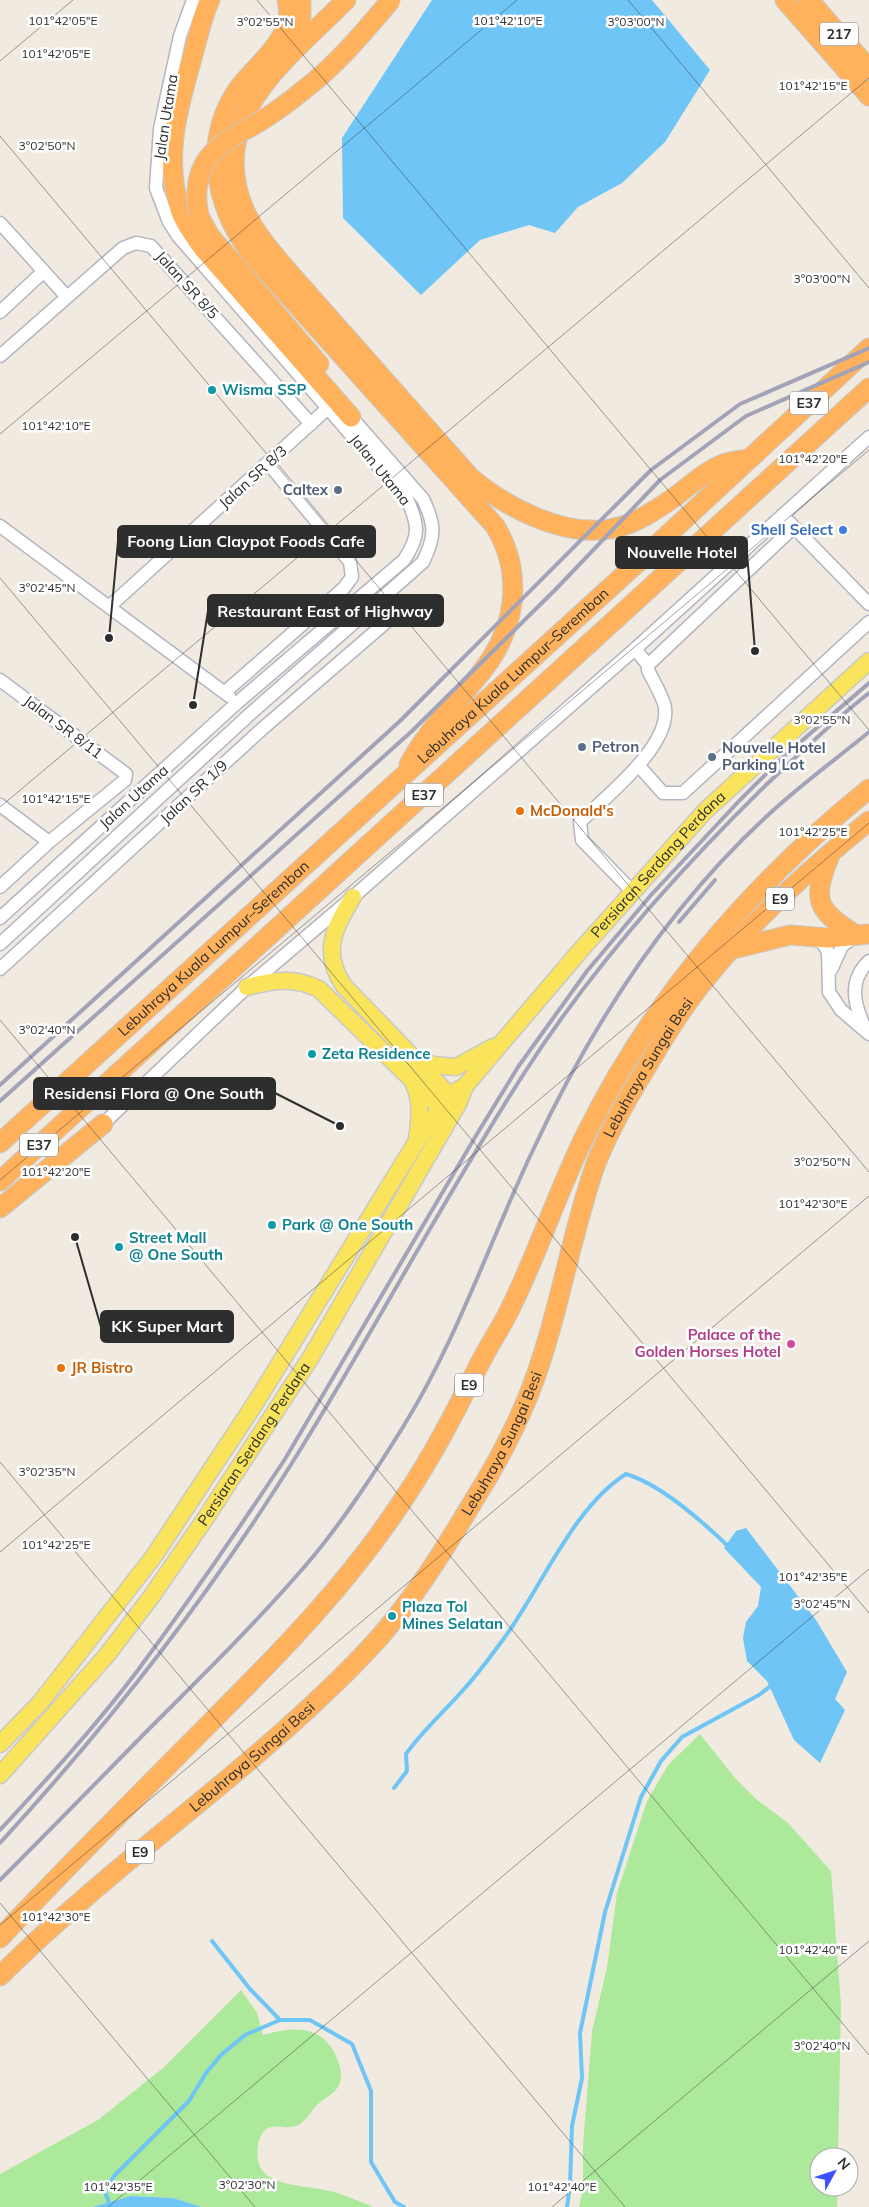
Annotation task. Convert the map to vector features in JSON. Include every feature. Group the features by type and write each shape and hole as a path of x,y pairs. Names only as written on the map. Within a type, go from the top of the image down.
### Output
{"highway":[{"path":"210,0 175,123 173,171 181,211 188,227 217,266 351,417"},
{"path":"287,0 289,17 283,34 238,90 231,101 219,130 217,143 218,175 227,212 237,234 252,254 494,526 506,547 512,574 512,609 506,634 486,667 425,736 403,777"},
{"path":"301,0 302,17 299,32 278,66 254,97 238,128 234,144 235,180 244,209 264,243 470,477 488,493 507,504 556,524 590,530 611,529 646,515 709,472 725,464 750,458"},
{"path":"278,66 346,0"},
{"path":"351,417 348,404 318,362 210,236 199,216 196,205 198,184 202,168 212,153 227,141 289,102 315,81 339,60 391,0"},
{"name":"217","path":"785,0 869,96"},
{"name":"217","path":"809,0 869,69"},
{"name":"Lebuhraya Kuala Lumpur–Seremban","path":"0,1143 403,777 869,348"},
{"name":"Lebuhraya Kuala Lumpur–Seremban","path":"0,1181 869,388"},
{"name":"Lebuhraya Sungai Besi","path":"0,1938 284,1649 352,1570 384,1529 411,1488 454,1415 512,1305 552,1206 588,1129 614,1082 660,1010 695,963 755,892 808,840 869,788"},
{"name":"Lebuhraya Sungai Besi","path":"0,1976 73,1907 233,1774 312,1704 369,1649 396,1617 475,1499 502,1452 529,1394 596,1165 632,1090 677,1017 732,949 764,914 832,851 869,821"},
{"path":"832,851 820,885 819,895 823,909 830,918 863,934"},
{"path":"732,949 790,935 838,938 863,934"},
{"path":"0,1208 103,1124"}],"main road":[{"name":"Persiaran Serdang Perdana","path":"0,1744 40,1703 149,1564 256,1402 417,1141 449,1106 632,890 705,811 869,661"},
{"path":"353,897 334,934 333,969 344,986 414,1060 449,1106"},
{"path":"247,987 282,979 305,982 319,989 412,1079 449,1106"},
{"path":"414,1060 434,1066 456,1068 484,1051 500,1046"},
{"path":"412,1079 418,1093 420,1108 417,1141"},
{"name":"Persiaran Serdang Perdana","path":"0,1775 54,1716 130,1625 205,1518 311,1358 449,1106"},
{"path":"291,1345 311,1358"}],"street":[{"name":"Jalan Utama","path":"0,918 238,702 404,560 413,547 416,534 416,519 407,499 178,236 169,222 156,188 160,129 180,36 193,0"},
{"path":"0,223 67,297"},
{"name":"Jalan SR 8/5","path":"0,356 123,248 136,243 151,246 311,424"},
{"path":"0,312 44,271"},
{"name":"Jalan SR 8/3","path":"110,606 328,408"},
{"name":"Jalan Utama","path":"1,941 250,715 423,562 431,547 434,530 431,515 423,499 351,417"},
{"path":"103,1124 247,987 353,897 634,649 869,437"},
{"path":"225,692 344,588 352,577 350,562 268,464"},
{"path":"783,515 869,604"},
{"path":"0,526 225,692 250,715"},
{"path":"648,665 794,527"},
{"name":"Jalan SR 1/9","path":"0,969 262,729 391,618"},
{"path":"638,765 663,794 683,792 869,622"},
{"path":"347,629 360,644"},
{"path":"632,890 582,840 580,822 654,748 664,726 665,707 648,670 648,665 634,649"},
{"name":"Jalan SR 8/11","path":"0,680 126,774 125,780 50,842"},
{"path":"0,806 50,842 0,887"},
{"path":"132,823 145,837"},
{"path":"830,972 842,946 863,934"},
{"path":"815,937 824,945 828,952 829,992 841,1010 868,1033"},
{"path":"868,1033 857,1010 854,986 861,970 869,961"}],"green space":[{"path":"700,1734 735,1778 756,1799 788,1823 831,1871 841,2006 838,2147 809,2147 809,2197 838,2197 837,2207 579,2207 583,2190 583,2146 592,2031 607,1968 617,1893 647,1801 668,1765"},
{"path":"241,1990 257,2013 263,2035 286,2030 307,2031 317,2034 332,2049 338,2061 341,2074 341,2081 336,2090 318,2104 300,2124 294,2127 270,2127 265,2130 258,2145 258,2162 260,2167 265,2174 282,2182 330,2191 373,2207 202,2207 173,2198 131,2196 92,2207 0,2207 0,2174 98,2120 163,2068"}],"water":[{"path":"432,0 652,0 710,70 665,142 622,183 578,207 555,233 529,225 480,240 421,295 343,218 342,138"},
{"path":"746,1528 816,1620 847,1672 835,1699 845,1710 820,1763 794,1740 767,1681 747,1661 743,1638 746,1622 758,1606 761,1587 724,1548 736,1531"},
{"path":"131,2196 173,2198 202,2207 92,2207"}],"waterway":[{"path":"394,1788 407,1771 406,1754 474,1677 502,1641 589,1507 626,1474 653,1486 667,1495 707,1526 729,1547"},
{"path":"567,2207 570,2185 572,2126 582,2078 580,2033 605,1912 641,1797 661,1761 682,1737 759,1695 773,1684"},
{"path":"212,1941 250,1989 280,2020"},
{"path":"109,2203 105,2192 114,2176 189,2101 206,2073 221,2055 245,2035 280,2020 310,2020 352,2044 371,2091 371,2162 395,2202 404,2207"}],"railway":[{"path":"0,1085 400,721 651,470 740,404 869,348"},
{"path":"0,1101 412,731 556,589 660,480 746,416 869,362"},
{"path":"0,1830 71,1752 122,1691 231,1539 285,1459 518,1067 587,971 651,895 740,800 784,756 869,683"},
{"path":"0,1843 79,1753 155,1660 226,1563 322,1415 435,1219 493,1123 549,1036 577,998 636,923 700,852 791,761 869,693"},
{"path":"0,1880 247,1630 287,1587 332,1532 380,1463 422,1394 456,1326 517,1185 556,1104 606,1014 634,971 696,890 730,852 779,805 869,732"},
{"path":"679,922 715,880"}],"place":[{"name":"Wisma SSP","path":"212,390"},
{"name":"Caltex","path":"338,490"},
{"name":"Shell Select","path":"843,530"},
{"name":"Foong Lian Claypot Foods Cafe","path":"109,638"},
{"name":"Nouvelle Hotel","path":"755,651"},
{"name":"Restaurant East of Highway","path":"193,705"},
{"name":"Petron","path":"582,747"},
{"name":"Nouvelle Hotel Parking Lot","path":"712,757"},
{"name":"McDonald's","path":"520,811"},
{"name":"Zeta Residence","path":"312,1054"},
{"name":"Residensi Flora @ One South","path":"340,1126"},
{"name":"Park @ One South","path":"272,1225"},
{"name":"KK Super Mart","path":"75,1237"},
{"name":"Street Mall @ One South","path":"119,1247"},
{"name":"Palace of the Golden Horses Hotel","path":"791,1344"},
{"name":"JR Bistro","path":"61,1368"},
{"name":"Plaza Tol Mines Selatan","path":"392,1616"}]}
